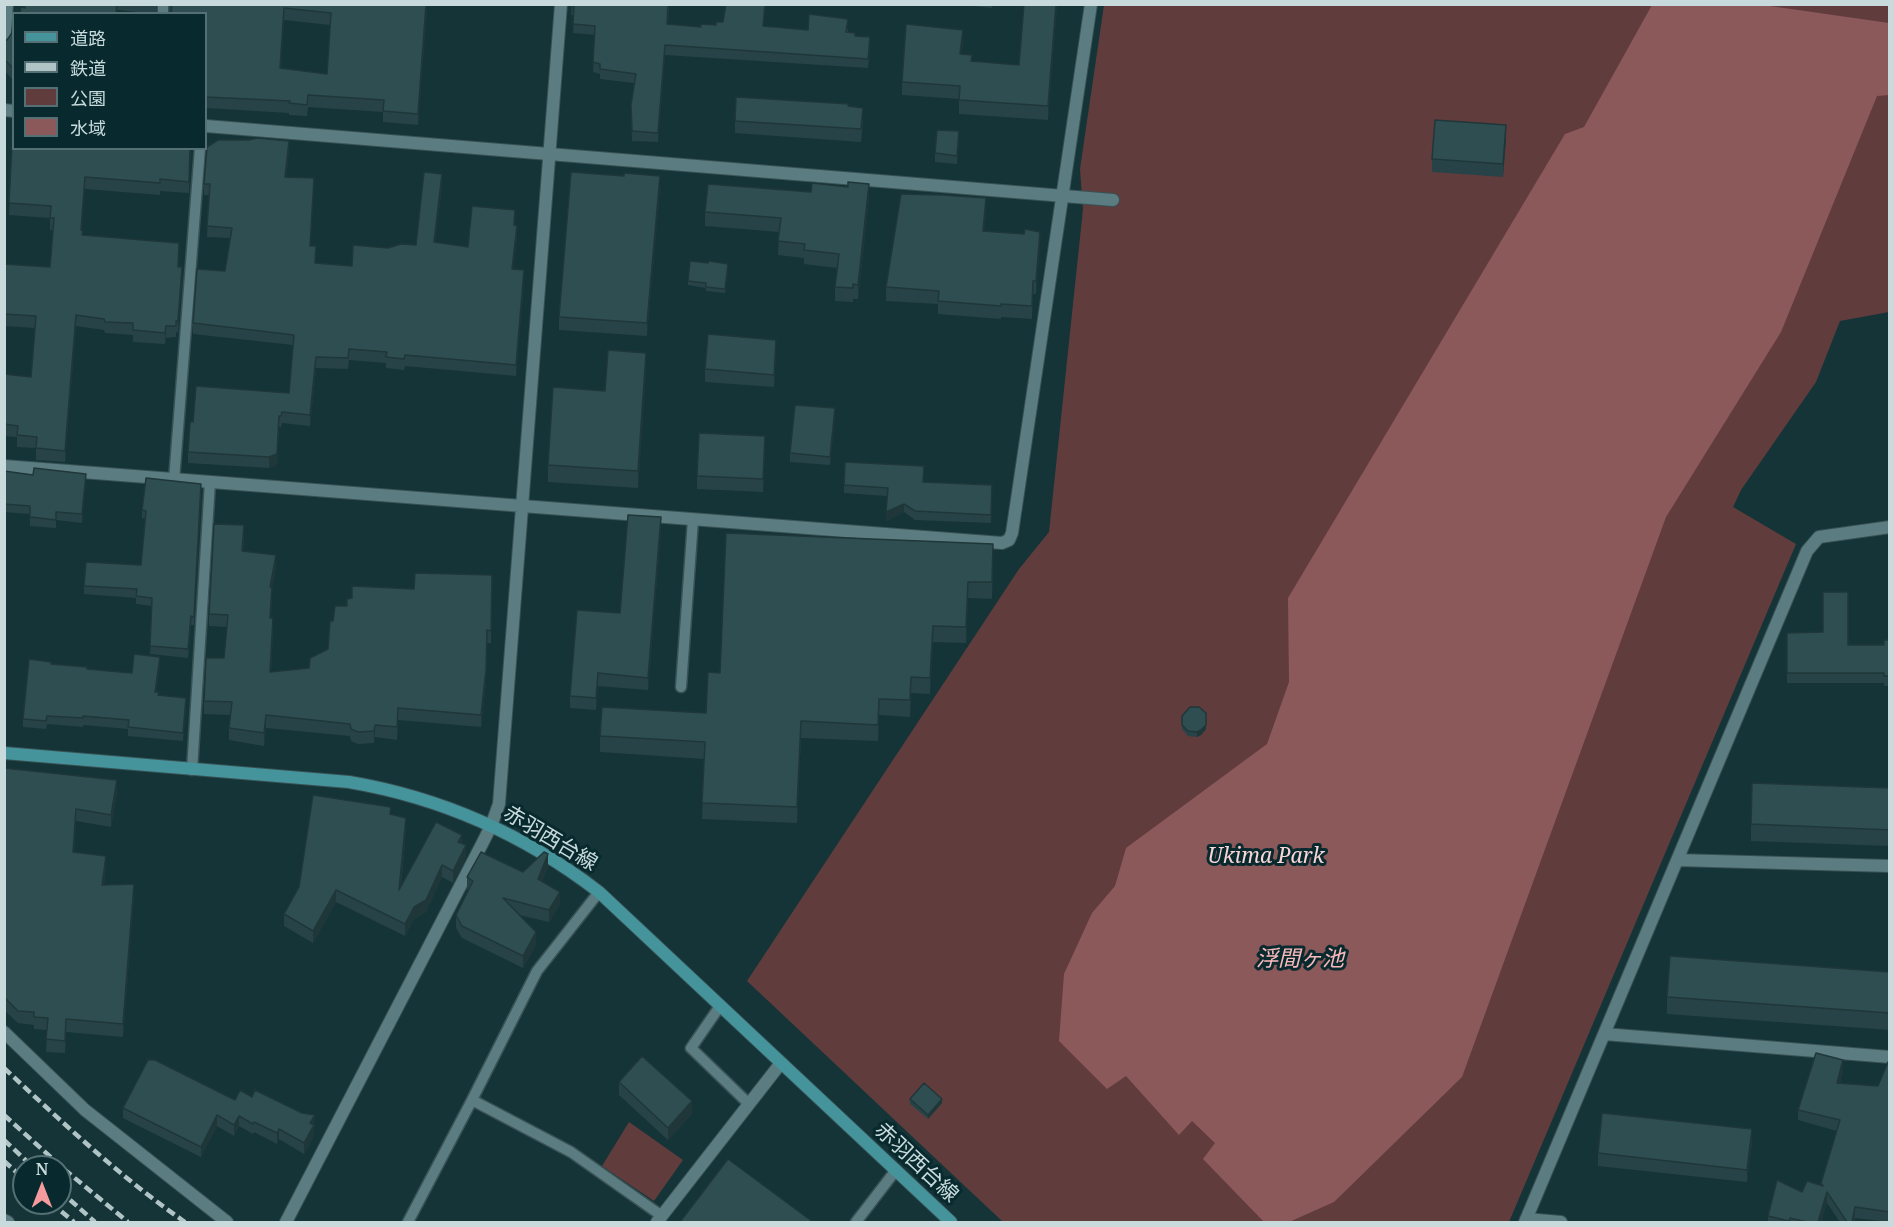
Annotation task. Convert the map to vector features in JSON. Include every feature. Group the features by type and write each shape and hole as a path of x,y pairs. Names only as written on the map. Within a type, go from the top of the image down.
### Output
{"main road":[{"name":"赤羽西台線","path":"4,753 310,778 388,789 427,800 492,826 548,855 599,892 951,1222"}],"street":[{"path":"4,44 8,4"},
{"path":"286,1222 492,826 499,804 561,4"},
{"path":"4,466 1002,543 1009,540 1012,533 1091,4"},
{"path":"207,126 1113,200"},
{"path":"1561,1222 1525,1221 1807,551 1819,537 1890,527"},
{"path":"1677,860 1890,866"},
{"path":"4,1032 85,1110 227,1222"},
{"path":"1604,1034 1890,1057"},
{"path":"660,1219 781,1063"}],"lane":[{"path":"174,480 200,150"},
{"path":"192,770 210,482"},
{"path":"681,687 693,520"},
{"path":"408,1222 537,971 599,892"},
{"path":"720,1006 691,1048 749,1104"},
{"path":"472,1100 571,1152 660,1219"},
{"path":"856,1222 896,1170"}],"green space":[{"name":"Ukima Park","path":"1104,5 1889,5 1889,312 1840,321 1816,382 1741,490 1733,507 1796,544 1509,1222 1003,1222 747,981 1019,569 1049,532 1083,209 1080,169"},
{"path":"629,1122 683,1160 654,1201 602,1166"}],"water":[{"name":"浮間ヶ池","path":"1652,5 1763,5 1889,23 1889,95 1877,96 1781,332 1666,517 1462,1077 1334,1202 1289,1222 1264,1222 1203,1159 1215,1143 1192,1121 1179,1135 1126,1076 1107,1089 1059,1041 1064,974 1092,913 1115,886 1126,848 1267,744 1289,682 1288,598 1565,134 1584,127"}],"building":[{"path":"25,4 117,4 116,12 20,12 21,7 25,8"},
{"path":"172,4 426,4 418,114 383,111 384,100 308,95 307,105 289,103 290,101 207,97 207,12 171,12","holes":["284,8 331,13 327,74 280,68"]},
{"path":"572,4 668,4 667,24 701,27 701,24 716,25 716,22 723,22 726,4 765,4 763,26 808,30 809,14 848,19 846,32 855,33 855,36 870,37 868,59 665,45 658,133 632,131 631,105 636,74 600,69 600,64 593,62 595,26 573,24 574,6 571,6"},
{"path":"1024,4 1056,4 1048,106 959,100 960,86 902,82 906,24 963,30 960,54 972,55 971,61 1019,65"},
{"path":"12,33 12,67 4,59 4,40 7,40"},
{"path":"736,97 849,104 848,106 863,108 861,129 735,121"},
{"path":"1435,120 1506,125 1503,164 1432,159"},
{"path":"937,130 959,131 957,156 935,153"},
{"path":"257,138 289,141 285,177 314,178 310,246 316,246 315,263 352,266 353,245 388,248 401,244 416,245 424,172 442,174 434,242 468,247 472,206 515,210 514,225 517,226 512,269 524,270 516,365 405,355 404,359 386,357 387,352 349,349 348,358 316,357 310,415 282,412 279,416 277,454 269,457 188,452 196,386 289,393 294,335 193,323 197,269 225,271 232,228 207,226 210,184 204,184 207,147 218,140"},
{"path":"12,144 12,150 190,150 189,182 160,179 160,183 85,177 82,235 179,243 178,267 182,267 178,321 176,321 176,326 166,326 165,333 133,330 133,323 105,322 104,319 76,315 65,451 36,448 37,437 17,435 18,426 4,424 4,374 31,377 36,316 4,314 4,264 50,267 54,218 50,218 51,206 9,203"},
{"path":"571,172 660,176 647,323 559,317"},
{"path":"848,182 869,184 858,285 853,284 853,288 835,287 839,254 804,250 805,244 778,241 781,218 705,212 708,184 811,192 812,183 848,187"},
{"path":"901,194 986,198 983,231 1024,234 1025,229 1040,232 1032,306 938,301 939,291 886,287"},
{"path":"690,261 728,264 725,289 706,287 706,283 688,281"},
{"path":"708,334 776,340 774,375 705,369"},
{"path":"608,350 646,353 638,471 548,465 553,387 605,391"},
{"path":"795,405 835,408 830,457 790,453"},
{"path":"699,433 765,436 763,479 697,476"},
{"path":"845,462 924,466 923,482 992,485 991,515 915,511 904,504 886,512 888,488 844,485"},
{"path":"34,468 86,474 82,514 56,512 56,520 30,517 30,506 4,504 4,471 33,475"},
{"path":"146,478 201,484 194,617 191,616 188,649 150,646 152,598 136,596 137,589 84,586 86,562 141,565 146,511 142,510"},
{"path":"628,515 661,517 648,678 598,673 596,698 570,696 577,610 620,613"},
{"path":"214,524 244,525 242,551 276,555 270,587 272,587 270,618 273,618 270,672 309,668 310,658 328,649 330,621 333,621 335,606 347,606 347,599 352,598 352,586 414,589 415,573 492,575 491,631 487,630 486,670 481,715 398,708 397,727 375,725 374,731 358,732 351,729 350,724 266,715 264,733 229,728 232,702 204,701 206,658 224,658 228,615 209,614"},
{"path":"726,533 993,544 992,582 968,582 966,627 933,626 930,678 911,677 910,700 879,699 878,725 801,721 797,807 702,803 705,742 600,736 602,707 706,713 708,672 720,673"},
{"path":"1823,592 1848,592 1848,645 1884,645 1884,640 1890,640 1890,676 1884,676 1884,673 1787,673 1787,633 1823,632"},
{"path":"134,654 160,657 155,692 159,692 158,695 186,698 183,733 128,727 129,720 83,716 83,718 47,716 46,721 23,719 29,659 51,662 51,664 87,667 87,669 132,673"},
{"path":"1190,707 1199,707 1206,713 1206,725 1197,732 1188,731 1182,725 1182,716"},
{"path":"4,768 117,780 111,815 76,809 73,852 106,856 102,885 134,884 123,1024 66,1019 65,1041 46,1039 48,1018 34,1017 34,1012 18,1011 4,997"},
{"path":"1752,783 1890,788 1890,830 1751,824"},
{"path":"313,795 391,807 390,814 406,818 399,890 436,822 462,835 458,842 466,845 453,871 442,865 426,900 414,907 405,924 336,890 313,931 284,914 299,887"},
{"path":"481,852 523,872 544,852 548,854 538,879 560,892 549,910 503,898 536,932 523,956 462,926 456,915 473,881 467,877"},
{"path":"1670,956 1890,972 1890,1013 1667,997"},
{"path":"1816,1053 1843,1060 1837,1083 1878,1086 1890,1062 1890,1212 1855,1207 1852,1222 1847,1222 1827,1192 1818,1222 1790,1218 1789,1221 1768,1216 1777,1180 1802,1192 1807,1181 1823,1186 1821,1183 1840,1120 1798,1110"},
{"path":"642,1056 692,1101 668,1128 619,1082"},
{"path":"148,1060 155,1060 235,1100 240,1090 252,1097 255,1090 302,1113 315,1115 310,1123 314,1125 304,1143 279,1129 277,1133 239,1116 234,1125 217,1115 201,1147 123,1108"},
{"path":"924,1083 942,1099 928,1115 910,1099"},
{"path":"1602,1113 1752,1129 1747,1170 1598,1153"},
{"path":"728,1159 813,1222 680,1222"}],"railway":[{"path":"4,1068 114,1168 185,1222"},
{"path":"4,1115 128,1222"},
{"path":"4,1140 20,1155"},
{"path":"4,1161 12,1168"},
{"path":"72,1202 95,1222"},
{"path":"66,1215 74,1222"}]}
